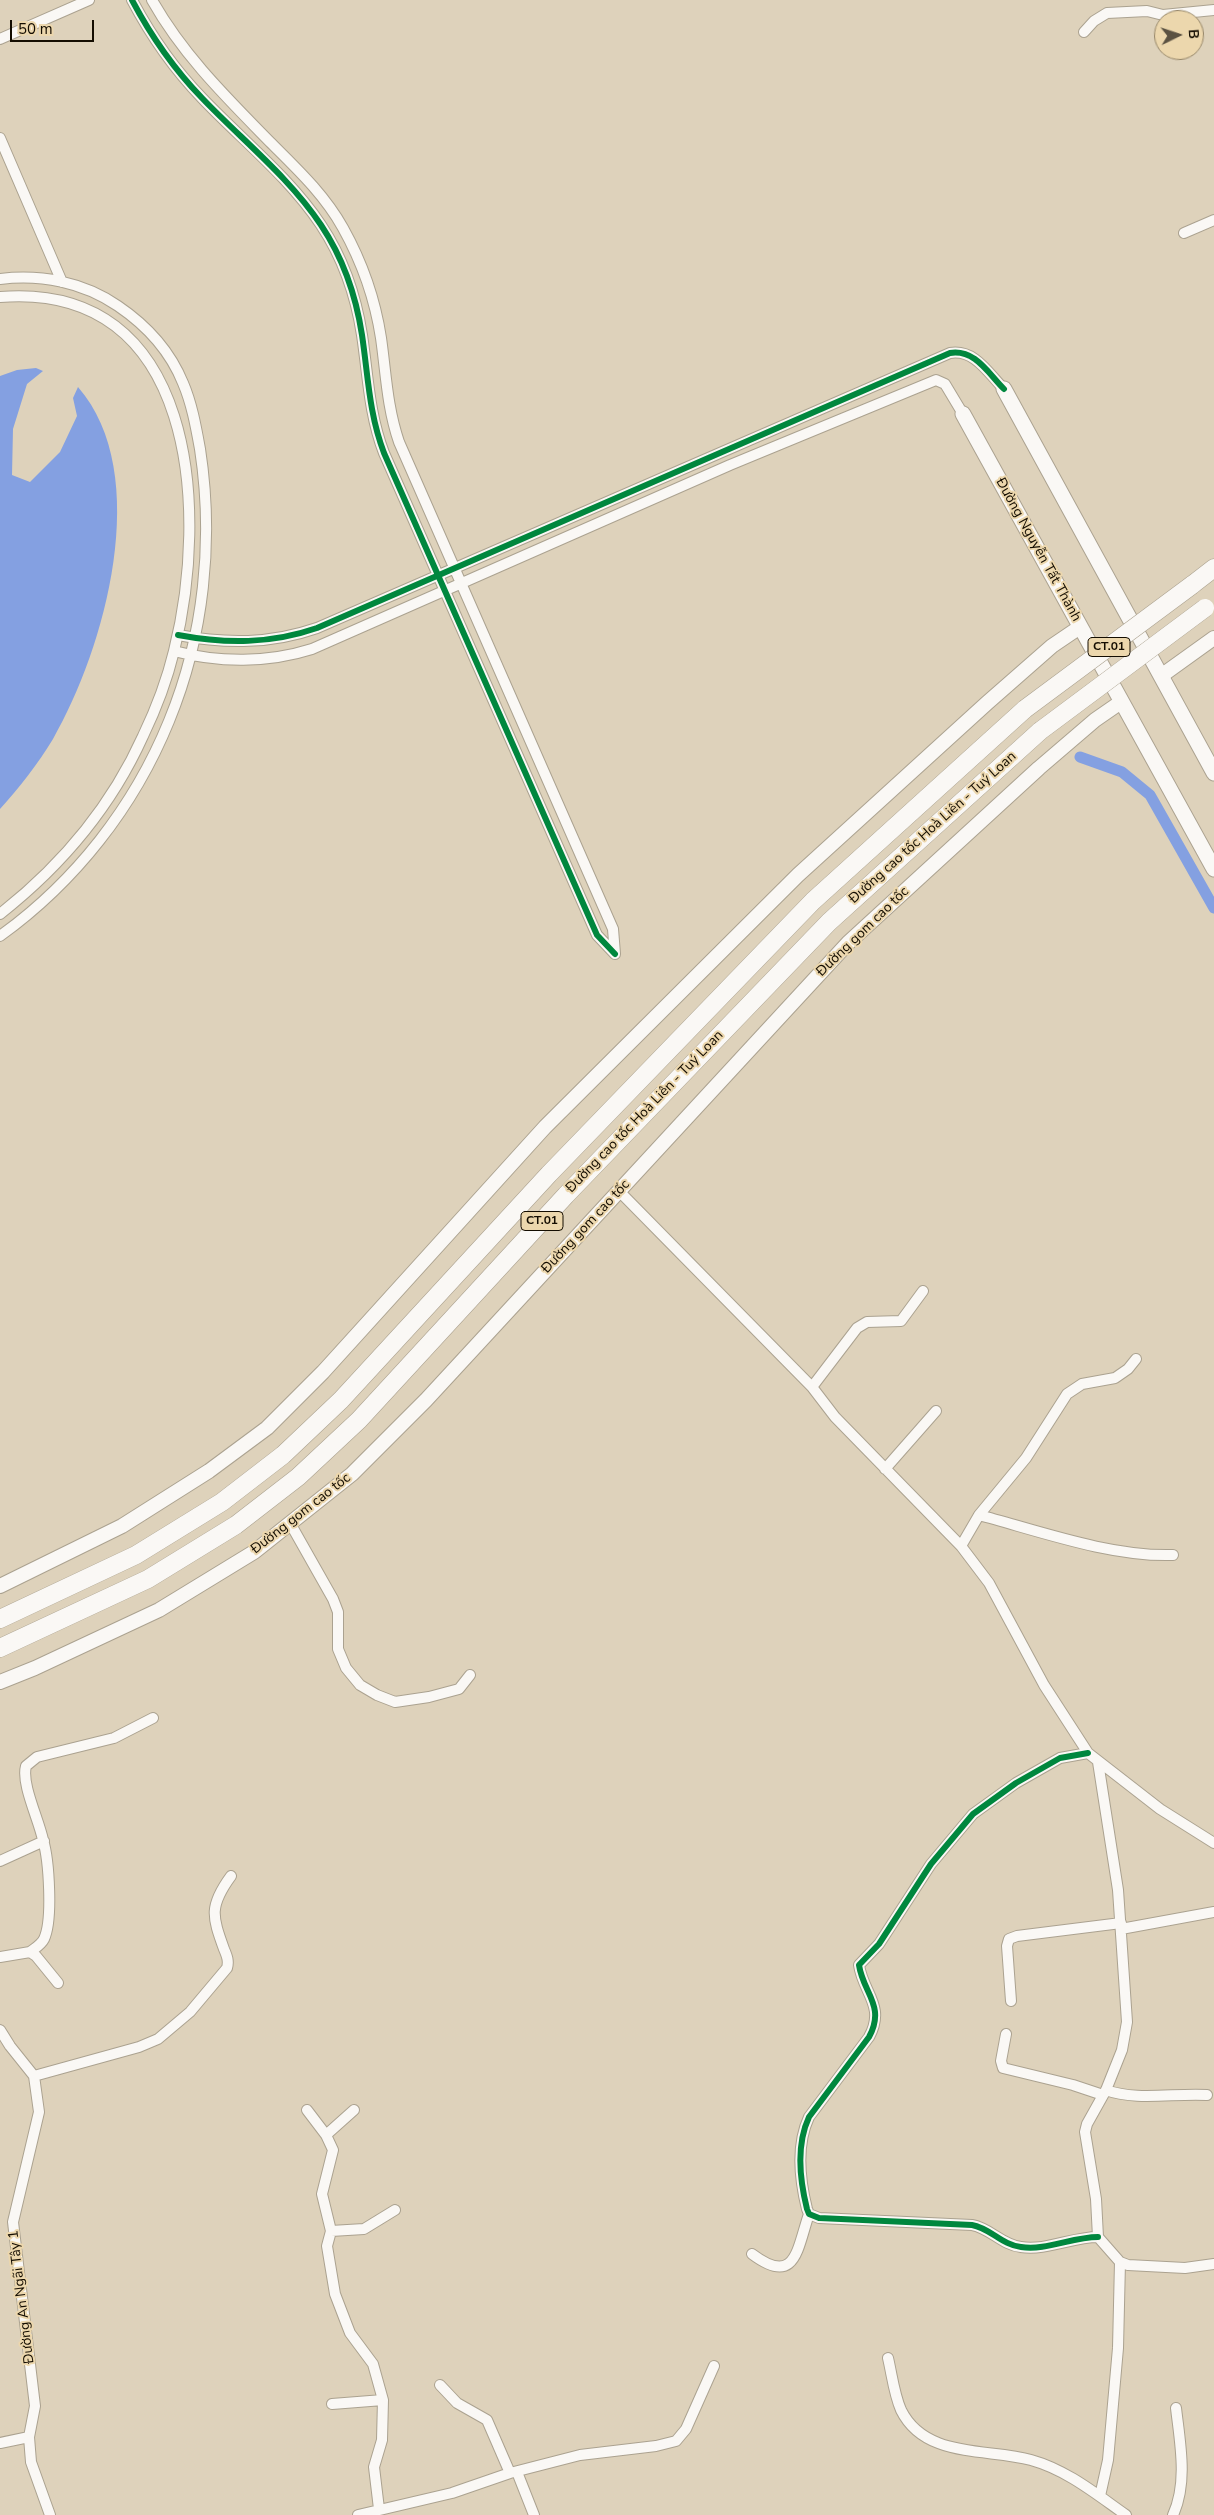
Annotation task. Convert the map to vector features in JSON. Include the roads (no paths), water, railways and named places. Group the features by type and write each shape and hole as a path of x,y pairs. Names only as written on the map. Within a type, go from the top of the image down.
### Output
{"highway":[{"name":"Đường cao tốc Hoà Liên - Tuý Loan","path":"0,1619 136,1555 222,1502 283,1455 341,1400 549,1174 813,901 1025,709 1214,568"},
{"name":"Đường cao tốc Hoà Liên - Tuý Loan","path":"0,1648 148,1579 236,1525 298,1477 359,1420 566,1195 829,922 1040,732 1210,605"}],"main road":[{"path":"1004,389 1214,773"},
{"name":"Đường Nguyễn Tất Thành","path":"963,414 1214,869"},
{"path":"0,1586 122,1526 209,1471 267,1428 323,1372 545,1127 798,875 1015,677 1052,646 1080,627"},
{"path":"1161,676 1214,638"},
{"name":"Đường gom cao tốc","path":"0,1682 35,1668 159,1610 254,1552 352,1474 406,1420 848,942 1039,768 1095,720 1121,702"}],"street":[{"path":"0,39 88,0"},
{"path":"132,0 152,36 178,70 302,200 321,225 338,254 355,303 362,333 369,403 380,441 597,935 615,954 613,929 397,436 388,400 375,308 367,279 353,246 318,192 196,65 170,31 152,0"},
{"path":"1084,32 1094,21 1107,13 1147,11 1163,15 1214,10"},
{"path":"0,138 62,282"},
{"path":"1184,233 1214,220"},
{"path":"0,278 32,277 62,282 98,294 139,322 166,353 185,388 195,425 205,496 206,556 192,656 169,721 149,764 120,814 79,865 38,906 0,936"},
{"path":"0,297 38,296 88,309 119,330 137,346 162,382 177,422 188,504 187,576 178,635 158,700 133,757 104,806 66,854 0,914"},
{"path":"178,635 196,638 255,641 296,635 439,576 950,353 959,352 972,356 1004,389"},
{"path":"174,651 192,656 249,660 294,654 324,644 446,592 730,465 936,380 945,384 963,414"},
{"path":"66,854 79,865"},
{"path":"619,1191 812,1386 835,1417 961,1546 994,1590 1044,1685 1088,1753 1160,1809 1214,1843"},
{"path":"812,1386 856,1328 872,1321 901,1321 923,1291"},
{"path":"961,1546 979,1515 1026,1458 1067,1394 1082,1384 1115,1378 1128,1369 1136,1359"},
{"path":"885,1469 936,1411"},
{"path":"979,1515 1119,1551 1146,1555 1173,1555"},
{"path":"290,1523 338,1612 338,1649 346,1668 360,1685 395,1702 429,1697 459,1689 470,1675"},
{"path":"0,1957 30,1952 39,1946 47,1930 48,1896 44,1841 25,1778 26,1766 30,1761 50,1753 105,1741 153,1718"},
{"path":"752,2254 770,2266 786,2267 794,2258 809,2214 802,2166 802,2142 805,2126 814,2108 866,2041 875,2024 875,2008 859,1965 879,1944 931,1864 973,1814 1000,1793 1060,1758 1088,1753"},
{"path":"1098,1762 1114,1862 1121,1926 1127,2032 1105,2092 1090,2116 1085,2132 1096,2198 1098,2237 1120,2262 1136,2267 1185,2268 1214,2264"},
{"path":"0,1861 44,1841"},
{"path":"0,2030 34,2076 148,2044 179,2023 227,1968 228,1958 213,1912 218,1896 230,1876"},
{"path":"1011,2001 1007,1946 1009,1939 1017,1936 1121,1926 1214,1912"},
{"path":"30,1952 36,1956 58,1983"},
{"path":"1006,2034 1001,2061 1003,2068 1129,2096 1166,2094 1207,2095"},
{"name":"Đường An Ngãi Tây 1","path":"34,2076 39,2112 13,2222 35,2406 28,2437 31,2462 50,2515"},
{"path":"307,2110 326,2135 333,2150 322,2194 332,2231 327,2246 335,2294 350,2333 373,2364 383,2400 382,2440 374,2466 383,2510"},
{"path":"326,2135 354,2110"},
{"path":"332,2231 364,2229 395,2210"},
{"path":"809,2214 819,2218 972,2225 987,2229 1013,2246 1026,2248 1079,2238 1098,2237"},
{"path":"1100,2496 1108,2460 1118,2348 1120,2262"},
{"path":"888,2358 901,2410 911,2425 932,2440 960,2449 1032,2460 1067,2474 1126,2515"},
{"path":"358,2515 452,2493 513,2472 580,2455 656,2446 676,2441 686,2429 714,2366"},
{"path":"440,2385 457,2403 487,2420 534,2515"},
{"path":"332,2404 383,2400"},
{"path":"1173,2515 1180,2497 1182,2474 1176,2408"},
{"path":"0,2443 28,2437"}],"water":[{"path":"36,368 43,371 27,384 13,429 12,475 30,482 60,452 77,416 73,398 78,387 101,423 113,466 117,513 114,562 104,611 90,658 72,702 41,758 0,809 0,376 17,370"}],"waterway":[{"path":"1080,757 1122,772 1150,795 1214,908"}]}
